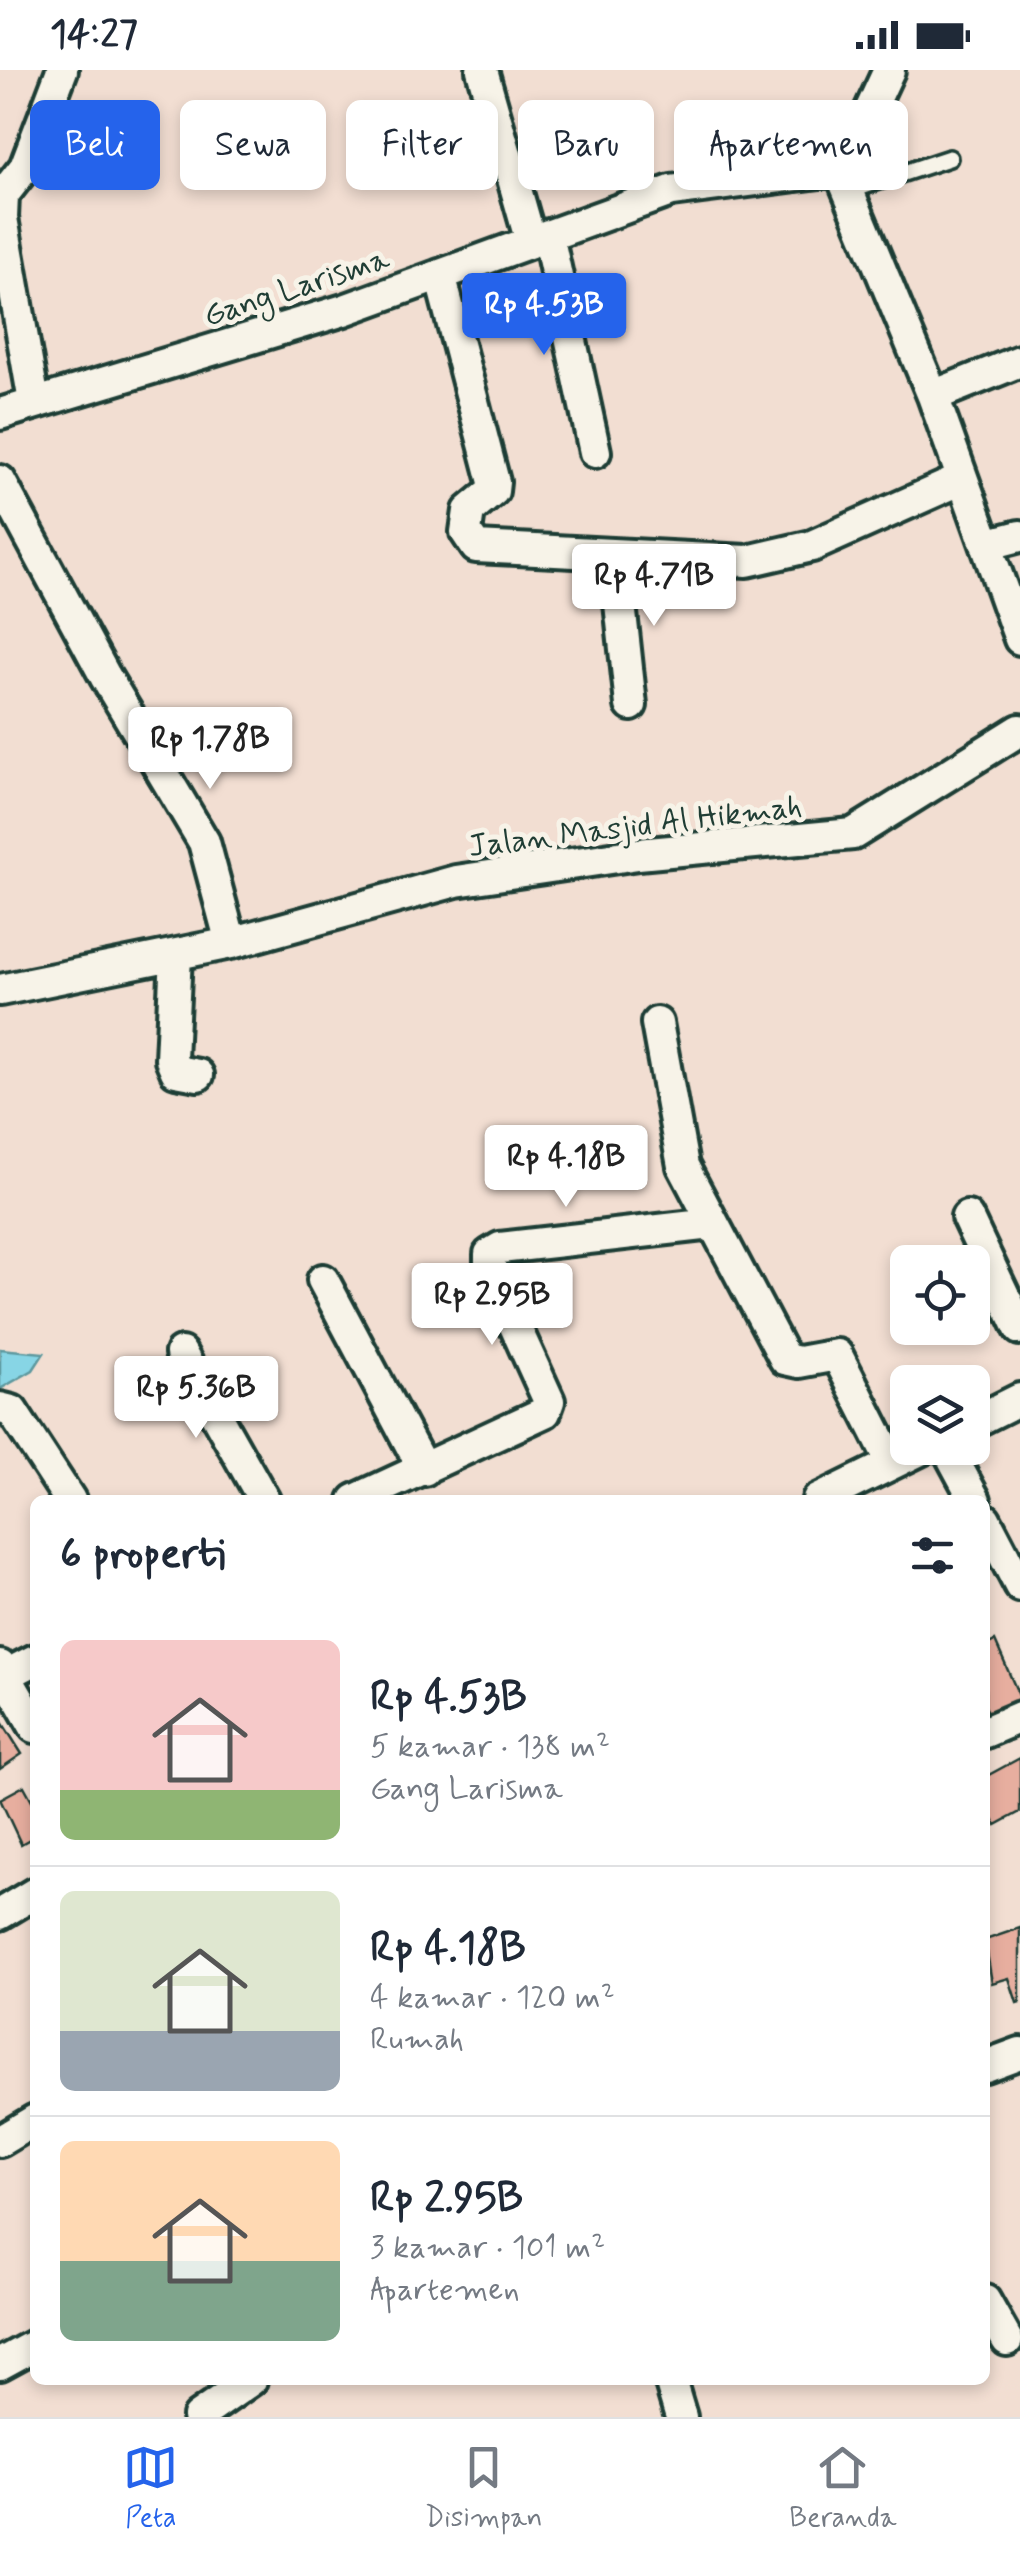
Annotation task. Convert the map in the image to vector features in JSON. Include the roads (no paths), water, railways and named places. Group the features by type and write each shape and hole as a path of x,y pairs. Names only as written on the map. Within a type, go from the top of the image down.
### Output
{"street":[{"path":"34,402 1,195 26,167 62,70"},
{"path":"482,70 539,238 595,452"},
{"path":"877,100 888,70"},
{"name":"Gang Larisma","path":"0,414 344,310 671,191 687,190"},
{"path":"850,190 989,544 1020,639"},
{"path":"440,275 494,482 493,491 469,510 466,532 469,542 488,550 747,561 777,557 962,478"},
{"path":"932,396 1020,361"},
{"path":"0,482 105,676 204,842 231,944"},
{"path":"989,544 1020,536"},
{"path":"616,557 631,705"},
{"name":"Jalan Masjid Al Hikmah","path":"0,990 231,944 456,881 638,854 853,834 1020,730"},
{"path":"176,955 171,1060 176,1071 198,1075"},
{"path":"657,1024 683,1166 712,1224 784,1358 799,1362 837,1354 890,1460"},
{"path":"966,1217 1020,1329"},
{"path":"367,1495 538,1418 549,1401 490,1271 490,1254 500,1248 712,1224"},
{"path":"323,1280 424,1470"},
{"path":"181,1353 261,1495"},
{"path":"990,1414 1020,1399"},
{"path":"0,1408 12,1411 67,1495"},
{"path":"828,1495 890,1465"},
{"path":"956,1465 972,1495"},
{"path":"990,1529 1020,1586"},
{"path":"30,1662 2,1673 30,1718"},
{"path":"990,1730 1020,1717"},
{"path":"0,1914 30,1897"},
{"path":"990,2064 1020,2053"},
{"path":"0,2141 30,2123"},
{"path":"990,2309 1007,2340"},
{"path":"0,2364 30,2348"},
{"path":"671,2385 681,2417"},
{"path":"198,2417 242,2397"}],"lane":[{"path":"908,167 949,158"}],"water":[{"path":"0,1349 44,1353 33,1370 0,1389"}]}
